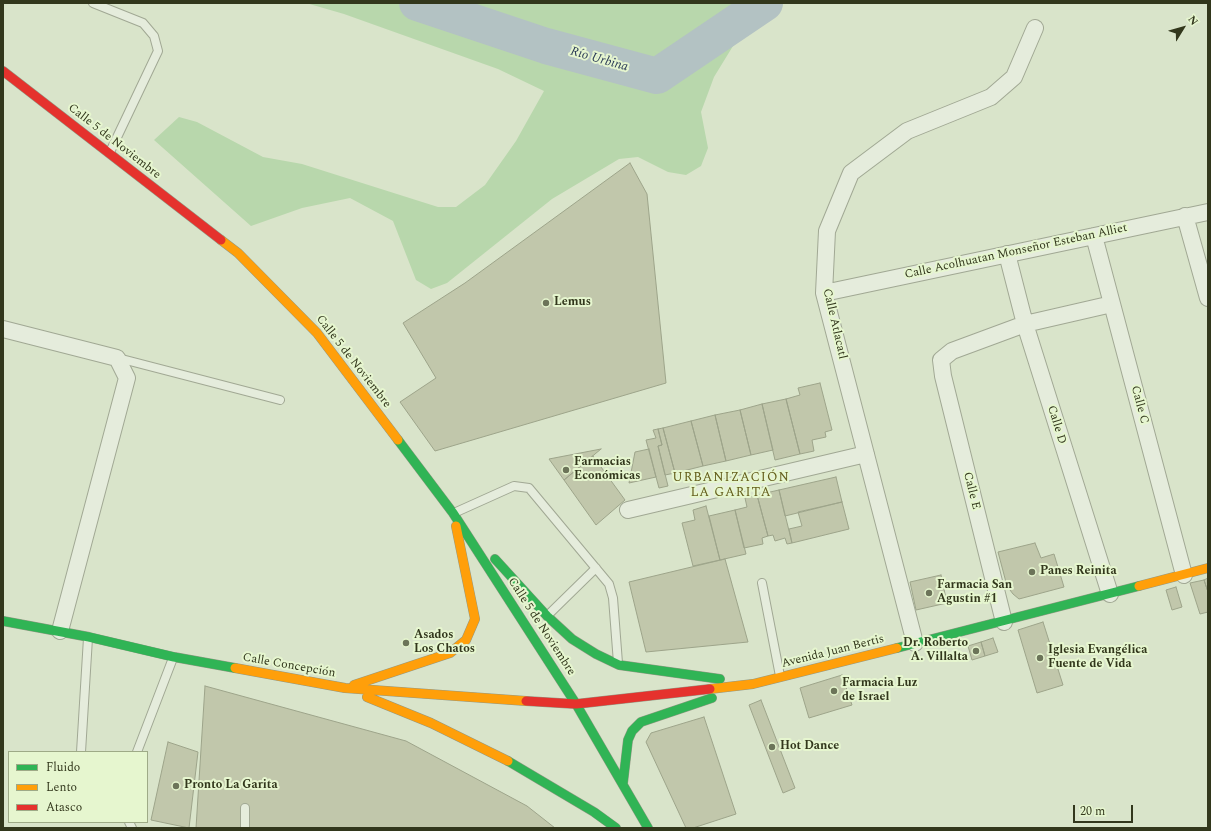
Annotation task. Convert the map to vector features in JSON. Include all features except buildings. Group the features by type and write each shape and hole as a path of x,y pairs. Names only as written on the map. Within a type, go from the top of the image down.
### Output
{"main road":[{"name":"Calle 5 de Noviembre","path":"3,71 238,253 317,333 453,513 576,704 648,828"},
{"path":"453,513 547,616 572,639 619,665 753,684"},
{"path":"346,688 450,653 466,640 475,618 453,513"},
{"name":"Avenida Juan Bertis","path":"576,704 753,684 1004,622 1208,568"},
{"name":"Calle Concepción","path":"3,620 89,637 174,657 346,688 462,698 576,704"},
{"path":"623,783 628,740 632,731 641,722 753,684"},
{"path":"346,688 431,723 514,764 594,812 616,828"}],"street":[{"name":"Calle Atlacatl","path":"915,643 824,293 827,231 851,173 907,131 991,97 1014,77 1035,28"},
{"name":"Calle Acolhuatan Monseñor Esteban Alliet","path":"824,293 1208,212"},
{"path":"1185,216 1208,298"},
{"name":"Calle C","path":"1094,236 1184,575"},
{"name":"Calle D","path":"1007,254 1025,324 1110,594"},
{"path":"1025,324 1112,304"},
{"name":"Calle E","path":"1004,622 943,376 941,360 952,351 1025,324"},
{"path":"3,329 117,358 127,378 60,631"},
{"path":"628,510 866,454"}],"lane":[{"path":"93,3 143,23 154,36 158,51 109,153"},
{"path":"117,358 280,400"},
{"path":"453,513 514,486 530,488 609,584 613,598 619,665"},
{"path":"547,616 596,568"},
{"path":"762,583 780,677"},
{"path":"81,751 89,637"},
{"path":"137,751 174,657"},
{"path":"244,828 245,808"}],"green space":[{"path":"306,3 778,3 761,23 733,46 714,77 701,112 708,148 701,166 686,175 668,172 638,157 619,159 552,199 447,283 431,289 416,280 393,221 350,198 302,208 251,226 154,140 179,117 197,122 263,157 302,164 438,207 456,207 485,185 516,141 544,91 498,69 344,14"}],"waterway":[{"name":"Río Urbina","path":"417,3 546,46 657,76 765,3"}],"traffic: fast":[{"path":"398,440 453,513 576,704 648,828"},
{"path":"495,559 547,616 572,639 596,654 619,665 720,679"},
{"path":"897,648 1139,586"},
{"path":"3,621 89,637 174,657 235,668"},
{"path":"623,783 628,740 632,731 641,722 712,698"},
{"path":"508,761 594,812 616,828"}],"traffic: slow":[{"path":"221,240 238,253 317,333 398,440"},
{"path":"354,685 450,653 466,640 475,619 456,526"},
{"path":"1139,586 1208,568"},
{"path":"710,689 753,684 897,648"},
{"path":"235,668 345,688 526,701"},
{"path":"367,697 431,723 508,761"}],"traffic: jam":[{"path":"3,71 221,240"},
{"path":"526,701 576,704 710,689"}],"place":[{"name":"Lemus","path":"546,303"},
{"name":"Farmacias Económicas","path":"566,470"},
{"name":"Panes Reinita","path":"1032,572"},
{"name":"Farmacia San Agustin #1","path":"929,593"},
{"name":"Asados Los Chatos","path":"406,643"},
{"name":"Dr. Roberto A. Villalta","path":"976,651"},
{"name":"Iglesia Evangélica Fuente de Vida","path":"1040,658"},
{"name":"Farmacia Luz de Israel","path":"834,691"},
{"name":"Hot Dance","path":"772,747"},
{"name":"Pronto La Garita","path":"176,786"}],"district":[{"name":"URBANIZACIÓN LA GARITA","path":"731,486"}]}
